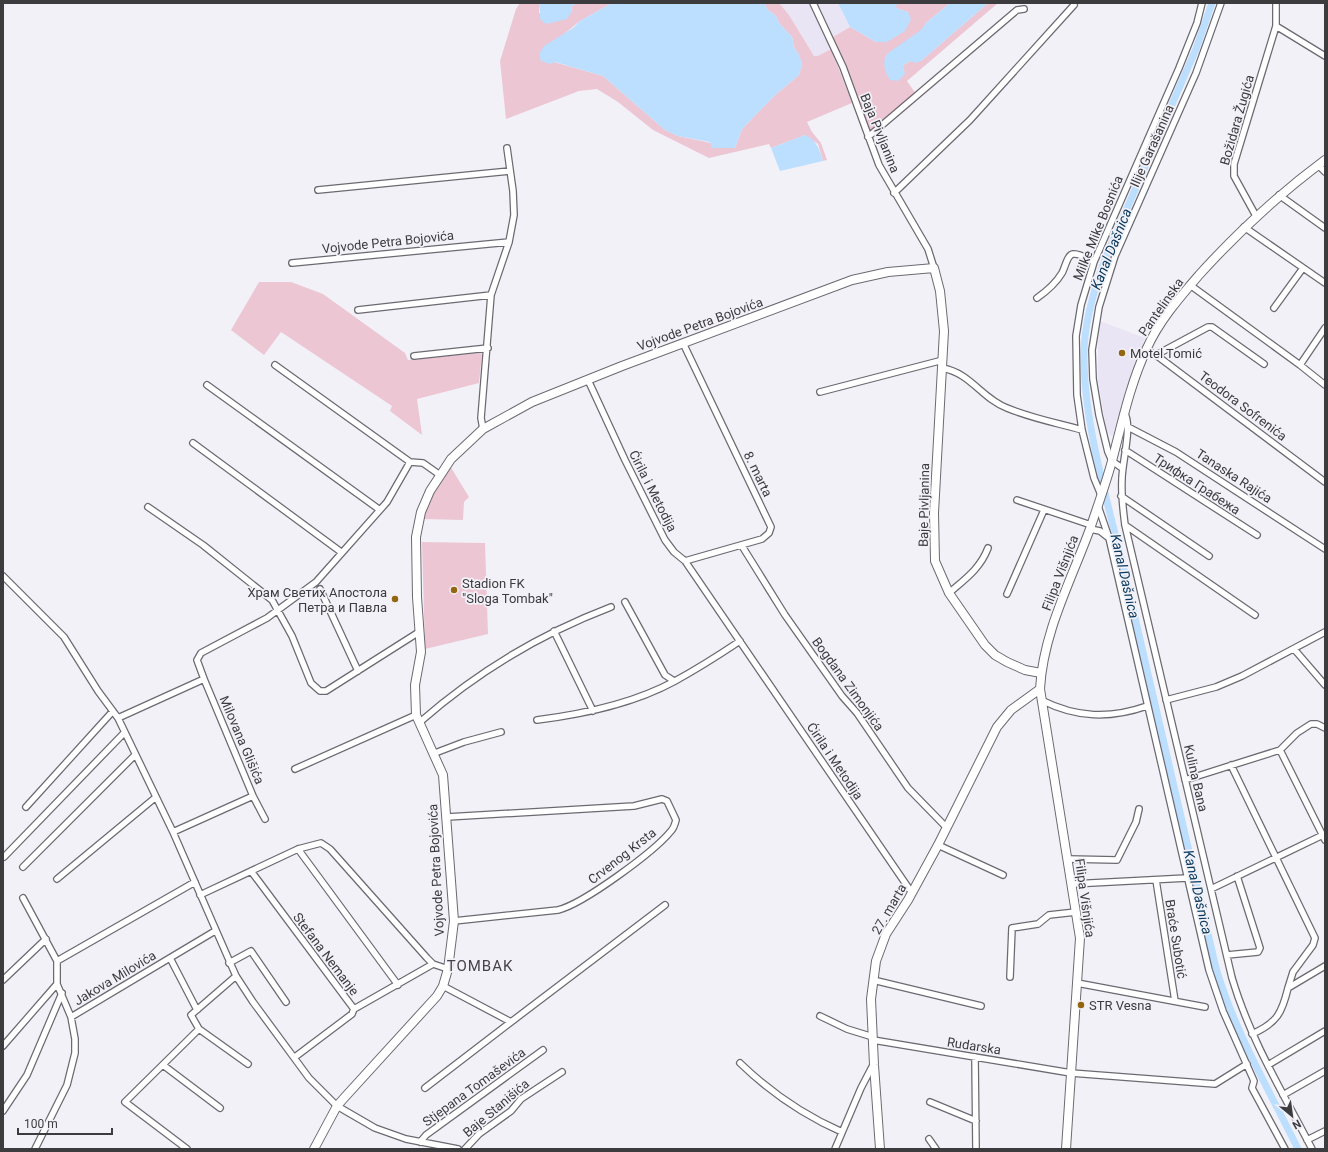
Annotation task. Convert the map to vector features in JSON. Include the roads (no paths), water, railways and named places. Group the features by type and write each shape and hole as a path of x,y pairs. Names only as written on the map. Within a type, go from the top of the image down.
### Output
{"street":[{"name":"Baja Pivljanina","path":"813,3 843,67 868,137 894,193 928,249 934,268"},
{"name":"Milke Mike Bosnića","path":"1101,495 1094,478 1082,430 1077,395 1076,336 1081,305 1094,262 1179,68 1197,23 1202,3"},
{"name":"Ilije Garašanina","path":"1112,461 1104,441 1093,379 1092,350 1099,307 1115,256 1196,73 1221,3"},
{"name":"Božidara Žugića","path":"1256,216 1234,176 1234,164 1276,26 1276,3"},
{"path":"894,193 970,120 1074,4"},
{"path":"868,137 1007,18 1017,10 1024,9"},
{"path":"1276,26 1325,56"},
{"path":"484,428 481,418 488,348 491,296 509,242 514,214 514,202 507,148"},
{"name":"Pantelinska","path":"1101,495 1112,461 1124,412 1146,350 1167,314 1190,285 1256,216 1279,195 1325,160"},
{"path":"1318,166 1325,172"},
{"path":"318,190 510,171"},
{"path":"1279,195 1325,228"},
{"path":"1244,228 1325,283"},
{"name":"Vojvode Petra Bojovića","path":"292,263 509,242"},
{"path":"1037,298 1053,284 1062,273 1070,256 1073,254 1081,255 1094,262"},
{"name":"Vojvode Petra Bojovića","path":"314,1149 337,1106 430,1005 443,986 448,969 454,921 443,775 435,753 418,719 415,685 421,652 419,632 417,526 424,505 440,475 451,459 484,428 547,395 852,280 888,272 934,268"},
{"name":"Baje Pivljanina","path":"934,268 943,315 943,364 938,414 934,540 936,561 949,594 975,633 994,655 1025,670 1041,673"},
{"path":"1274,308 1302,268"},
{"path":"1190,285 1325,385"},
{"path":"358,310 491,296"},
{"name":"Pantelinska","path":"1156,355 1208,327 1212,327 1264,364"},
{"path":"1300,365 1325,328"},
{"name":"8. marta","path":"683,343 770,525 771,530 767,536 742,546 685,561"},
{"path":"414,356 488,348"},
{"name":"Teodora Sofrenića","path":"1146,350 1156,355 1325,482"},
{"path":"820,392 943,364 962,375 990,400 1007,408 1082,430"},
{"path":"275,365 410,462 423,463 440,475"},
{"name":"Ćirila i Metodija","path":"588,380 625,460 665,540 674,552 685,561 912,893"},
{"path":"207,385 380,510"},
{"name":"Kulina Bana","path":"1124,412 1128,421 1122,468 1122,496 1125,525 1227,955 1242,1009 1252,1034 1312,1149"},
{"name":"Tanaska Rajića","path":"1128,427 1176,452 1325,549"},
{"path":"193,443 341,552"},
{"name":"Трифка Грабежа","path":"1125,450 1257,535"},
{"path":"1112,461 1122,468"},
{"path":"278,609 316,582 330,567 341,552 387,502 410,462"},
{"name":"Filipa Višnjića","path":"1066,1149 1080,938 1040,689 1041,673 1052,628 1091,527 1101,495"},
{"path":"1122,496 1210,556"},
{"name":"Filipa Višnjića","path":"1017,500 1091,527"},
{"path":"148,506 256,586 272,600 292,636 314,688 320,691 326,691 419,632"},
{"path":"1098,506 1110,538 1147,706 1209,970 1223,1011 1254,1080 1252,1088 1285,1149"},
{"path":"1007,594 1044,510"},
{"path":"1125,525 1255,615"},
{"path":"1091,527 1110,538"},
{"name":"Bogdana Zimonjića","path":"742,546 785,615 834,686 857,713 908,788 947,828"},
{"path":"949,594 972,574 983,560 988,548"},
{"path":"3,576 64,637 118,718 173,832 215,931 236,976 253,1002 310,1078 337,1106"},
{"path":"320,589 358,671"},
{"path":"625,602 665,675 674,681"},
{"path":"295,770 418,719 483,672 554,631 611,608"},
{"name":"Milovana Glišića","path":"173,832 253,796 197,660 201,653 252,628 278,609"},
{"path":"554,631 593,710"},
{"path":"1166,700 1216,687 1294,649 1325,632"},
{"path":"537,720 593,710 643,695 674,681 740,641"},
{"path":"1294,649 1325,685"},
{"path":"118,718 204,679"},
{"name":"27. marta","path":"880,1149 871,998 876,961 886,934 912,893 938,845 997,727 1011,710 1040,689"},
{"path":"1041,700 1055,707 1085,715 1117,714 1147,706"},
{"path":"26,806 113,711"},
{"path":"1185,780 1280,750 1297,733 1311,724 1317,724 1325,728"},
{"path":"3,856 4,857 124,732"},
{"path":"435,753 464,742 501,732"},
{"path":"1211,889 1324,837 1280,750"},
{"path":"23,866 135,755"},
{"path":"1231,765 1315,938 1313,945 1292,972 1281,1013 1268,1025 1252,1034"},
{"path":"253,796 265,819"},
{"path":"57,879 156,797"},
{"name":"Crvenog Krsta","path":"447,817 634,806 662,799 667,801 676,820 671,832 654,847 574,905 558,910 454,921"},
{"path":"1068,859 1117,860 1136,822 1138,810"},
{"path":"200,895 298,849 321,843 330,849 433,964 448,969"},
{"path":"938,845 1003,875"},
{"path":"298,849 398,985"},
{"name":"Stefana Nemanje","path":"251,871 354,1009 433,964"},
{"path":"1227,955 1258,952 1260,948 1237,876"},
{"path":"1072,884 1187,878"},
{"name":"Braće Subotić","path":"1156,880 1176,1001"},
{"path":"57,961 194,882"},
{"path":"23,898 57,961 57,984 71,1017 75,1039 75,1053 71,1074 35,1149"},
{"path":"425,1088 666,905"},
{"path":"1010,977 1012,928 1038,924 1049,916 1076,912"},
{"name":"Jakova Milovića","path":"71,1017 215,931"},
{"path":"3,980 46,939"},
{"path":"229,962 251,952 286,1002"},
{"name":"Jakova Milovića","path":"170,958 197,1010 191,1015 200,1029"},
{"path":"1288,988 1325,966"},
{"path":"197,1010 236,976"},
{"path":"873,980 981,1006"},
{"path":"3,1046 57,984"},
{"path":"1077,984 1205,1007"},
{"path":"443,986 511,1022"},
{"path":"3,1111 27,1075 62,993"},
{"path":"295,1057 352,1014 354,1009"},
{"path":"820,1016 873,1039"},
{"path":"187,1149 125,1102 200,1029 248,1064"},
{"path":"1268,1065 1325,1031"},
{"name":"Rudarska","path":"873,1039 1071,1073 1215,1084 1247,1064"},
{"name":"Stjepana Tomaševića","path":"420,1142 426,1135 543,1050"},
{"path":"975,1057 976,1149"},
{"path":"740,1063 766,1087 788,1103 811,1118 842,1132"},
{"path":"163,1065 220,1108"},
{"path":"835,1149 874,1065"},
{"path":"1283,1095 1325,1071"},
{"name":"Baje Stanišića","path":"465,1149 480,1134 510,1111 521,1099 562,1072"},
{"path":"930,1102 976,1121"},
{"name":"Baje Stanišića","path":"337,1106 375,1128 420,1142 458,1149"},
{"path":"1307,1140 1325,1131"},
{"path":"929,1139 936,1149"}],"water":[{"path":"540,3 577,3 572,6 571,13 567,19 546,24 540,19"},
{"path":"612,3 764,3 768,10 776,16 779,23 792,37 794,47 802,64 799,75 774,96 742,129 735,148 712,148 710,142 678,136 665,130 603,76 555,62 550,64 541,61 539,54 544,46 573,28 580,21"},
{"path":"838,3 897,3 896,8 908,12 911,19 905,31 887,42 876,42 850,27"},
{"path":"950,3 988,3 921,61 915,63 911,61 903,65 905,74 898,81 890,80 884,66 888,53 921,30 926,23"},
{"path":"805,135 815,142 823,161 780,171 771,148"}],"waterway":[{"name":"Kanal Dašnica","path":"1212,3 1196,49 1106,257 1097,282 1085,334 1085,387 1100,472 1216,968 1243,1038 1298,1149"}],"place":[{"name":"Motel Tomić","path":"1122,353"},
{"name":"Stadion FK \"Sloga Tombak\"","path":"454,590"},
{"name":"Храм Светих Апостола Петра и Павла","path":"395,599"},
{"name":"STR Vesna","path":"1081,1005"}],"district":[{"name":"TOMBAK","path":"480,966"}]}
